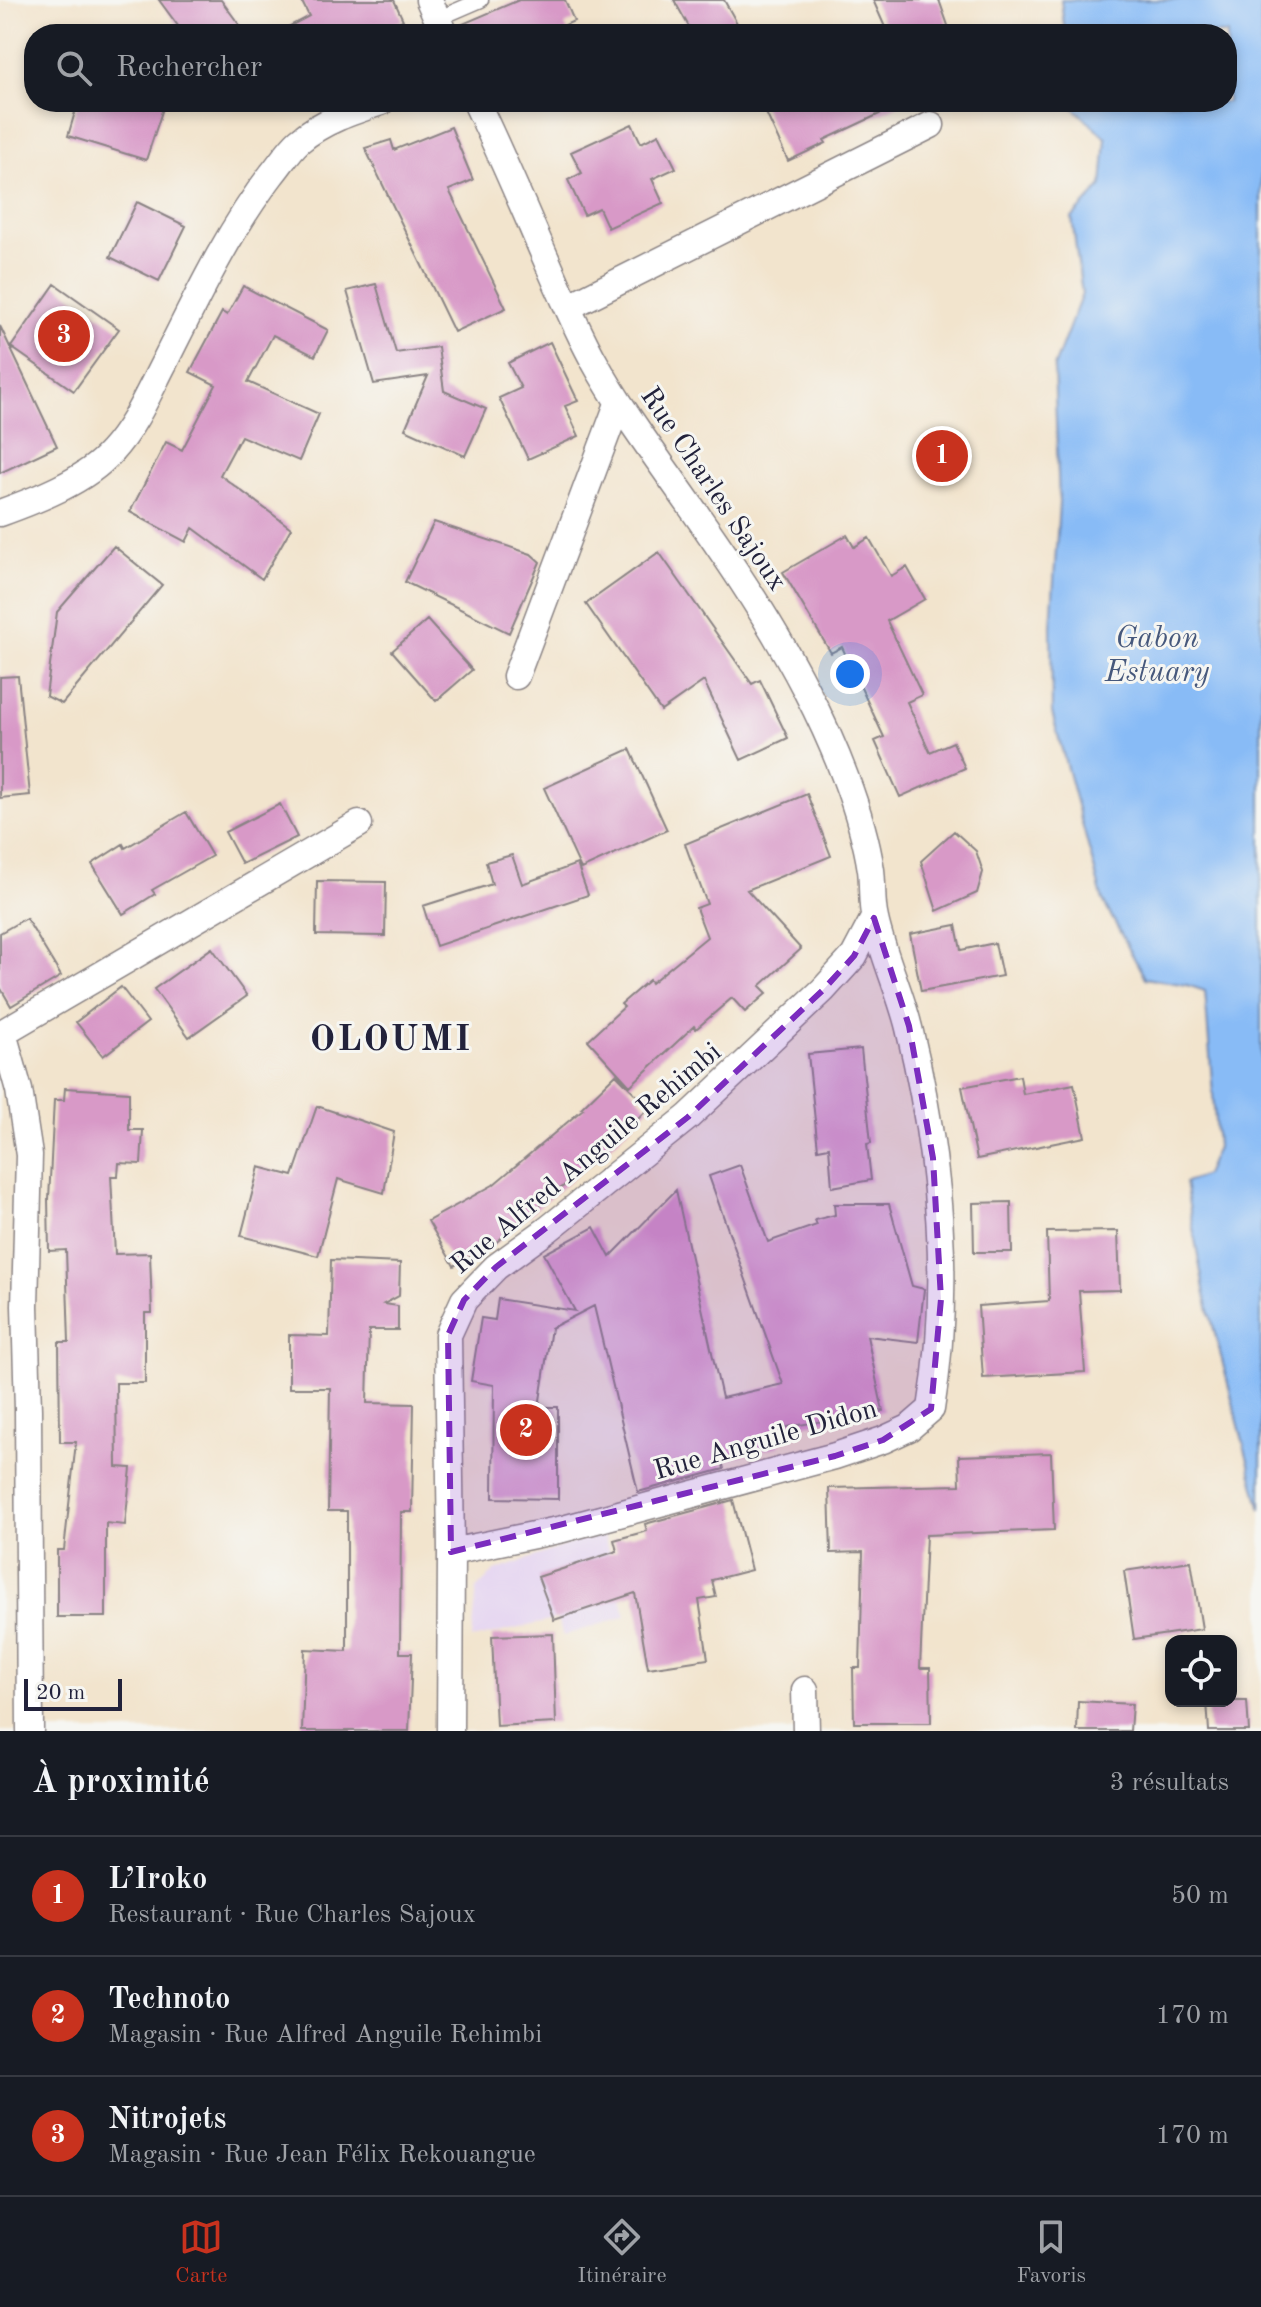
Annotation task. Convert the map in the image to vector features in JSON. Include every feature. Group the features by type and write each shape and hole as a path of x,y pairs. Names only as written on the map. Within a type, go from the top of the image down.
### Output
{"street":[{"path":"0,513 31,502 91,471 111,453 136,418 250,202 299,141 322,124 354,112"},
{"name":"Rue Charles Sajoux","path":"480,112 591,357 618,404 763,615 805,688 837,754 856,812 871,869 874,918"},
{"path":"568,307 931,125"},
{"path":"516,676 618,404"},
{"path":"30,1731 25,1306 29,1155 19,1090 2,1033 359,824"},
{"name":"Rue Anguile Didon","path":"451,1552 563,1529 835,1456 909,1428 931,1409 941,1299 941,1234 933,1158 909,1026 874,918"},
{"name":"Rue Alfred Anguile Rehimbi","path":"450,1731 448,1335 464,1300 496,1267 621,1172 729,1079 823,990 854,956 874,918"},
{"path":"805,1690 806,1731"}],"lane":[{"path":"437,18 481,0"}],"highlighted area":[{"path":"874,918 909,1026 933,1158 941,1299 931,1409 883,1440 835,1456 451,1552 448,1335 464,1300 496,1267 688,1117 823,990 854,956"}],"shaded area":[{"path":"603,1532 626,1616 563,1636 558,1619 472,1639 477,1588 495,1571"}],"water":[{"name":"Gabon Estuary","path":"1061,0 1261,0 1261,1510 1205,1295 1185,1183 1205,1175 1217,1147 1205,991 1145,978 1103,901 1052,713 1051,626 1059,503 1054,367 1082,294 1072,218 1102,186 1106,138 1078,112 1237,112 1237,24 1064,24"}],"building":[{"path":"159,0 221,0 239,24 177,24"},
{"path":"301,0 394,0 403,20 394,24 294,24 309,16"},
{"path":"519,0 565,0 574,21 567,24 463,24"},
{"path":"674,0 724,0 737,24 687,24"},
{"path":"873,0 939,0 947,24 884,24"},
{"path":"75,112 162,112 146,160 68,136"},
{"path":"766,112 884,112 824,140 826,143 788,161"},
{"path":"632,124 641,143 659,134 676,168 652,179 663,203 608,228 599,208 584,215 568,180 582,173 571,152"},
{"path":"451,127 473,180 449,190 506,308 454,332 365,148 391,140 394,150"},
{"path":"137,202 186,226 159,281 110,257"},
{"path":"55,284 119,329 74,391 11,347"},
{"path":"376,284 396,353 438,347 444,391 486,409 465,456 405,429 428,376 374,384 347,291"},
{"path":"243,286 328,330 315,356 273,335 248,382 319,414 299,461 241,436 220,475 291,528 262,579 193,528 186,542 130,512 166,442 182,450 216,385 190,372 222,312 227,315"},
{"path":"0,326 57,446 0,473"},
{"path":"550,342 578,401 565,406 579,436 528,459 499,398 521,388 508,363"},
{"path":"434,522 531,554 540,562 509,633 405,582"},
{"path":"847,535 854,547 869,538 891,576 907,567 925,599 887,621 922,695 907,702 930,752 953,742 965,768 900,797 875,741 884,737 842,647 831,653 783,572"},
{"path":"114,546 162,585 62,704 46,696 57,612"},
{"path":"659,552 752,684 760,680 788,738 741,760 704,681 661,711 586,604"},
{"path":"427,620 472,670 436,701 392,651"},
{"path":"18,676 30,795 0,798 0,677"},
{"path":"630,749 667,830 581,869 544,788"},
{"path":"807,794 831,856 747,890 801,949 760,986 767,993 745,1012 732,998 696,1029 694,1026 630,1086 588,1040 624,1007 621,1004 707,937 696,908 707,904 685,844"},
{"path":"280,804 297,837 242,864 225,832"},
{"path":"186,812 212,856 152,890 155,894 123,914 92,864 123,844 125,848"},
{"path":"954,831 976,851 983,872 977,893 937,911 921,861"},
{"path":"512,855 522,884 577,864 588,895 436,946 423,906 492,884 486,862"},
{"path":"317,881 386,882 385,936 316,935"},
{"path":"26,918 61,976 11,1006 0,987 0,933"},
{"path":"956,925 961,950 995,943 1002,976 921,991 910,934"},
{"path":"212,948 247,996 189,1037 154,989"},
{"path":"121,987 148,1022 103,1056 76,1022"},
{"path":"861,1049 871,1143 867,1144 871,1180 832,1187 829,1147 818,1149 808,1054"},
{"path":"616,1074 649,1108 608,1149 493,1245 454,1266 428,1221 493,1185 583,1109"},
{"path":"1020,1076 1023,1094 1074,1084 1085,1137 977,1159 962,1087"},
{"path":"65,1088 129,1092 129,1130 143,1130 141,1164 119,1163 118,1176 111,1176 115,1254 150,1253 152,1313 145,1313 145,1383 116,1383 117,1467 131,1468 125,1525 106,1523 106,1617 57,1617 57,1550 64,1550 76,1442 60,1442 59,1342 69,1342 66,1250 49,1251 48,1199 54,1100 64,1100"},
{"path":"317,1106 394,1132 384,1193 338,1179 318,1256 241,1236 259,1167 293,1176"},
{"path":"740,1165 768,1242 817,1225 815,1220 835,1215 834,1204 889,1204 912,1286 924,1289 918,1342 867,1336 883,1411 775,1429 779,1446 722,1460 724,1469 638,1492 594,1306 551,1328 539,1407 558,1407 558,1499 493,1498 494,1385 471,1381 481,1318 495,1320 498,1299 575,1311 544,1254 594,1227 610,1257 676,1190 722,1398 783,1384 709,1176"},
{"path":"1011,1202 1012,1252 974,1252 973,1203"},
{"path":"1118,1231 1120,1290 1079,1291 1085,1372 983,1378 978,1306 1049,1301 1047,1232"},
{"path":"331,1260 400,1263 399,1296 384,1304 398,1306 398,1330 369,1330 367,1403 414,1404 412,1512 401,1512 400,1653 412,1653 409,1731 302,1731 305,1649 347,1651 347,1511 328,1511 330,1388 289,1388 289,1335 329,1336"},
{"path":"1051,1453 1054,1530 926,1535 920,1668 930,1668 931,1723 854,1723 853,1668 860,1668 863,1552 831,1553 829,1488 960,1485 959,1456"},
{"path":"733,1500 751,1570 712,1580 716,1597 699,1600 708,1659 648,1668 635,1593 554,1620 538,1577 617,1551 614,1540 647,1531 645,1524"},
{"path":"1191,1561 1202,1629 1134,1639 1124,1571"},
{"path":"553,1634 556,1723 496,1726 492,1636"},
{"path":"1078,1701 1132,1704 1130,1731 1077,1731"},
{"path":"1237,1701 1247,1701 1249,1731 1209,1731 1207,1707 1237,1707"}],"place":[{"name":"Nitrojets","path":"64,336"},
{"name":"L’Iroko","path":"942,456"},
{"name":"Technoto","path":"526,1430"}],"district":[{"name":"OLOUMI","path":"391,1037"}]}
